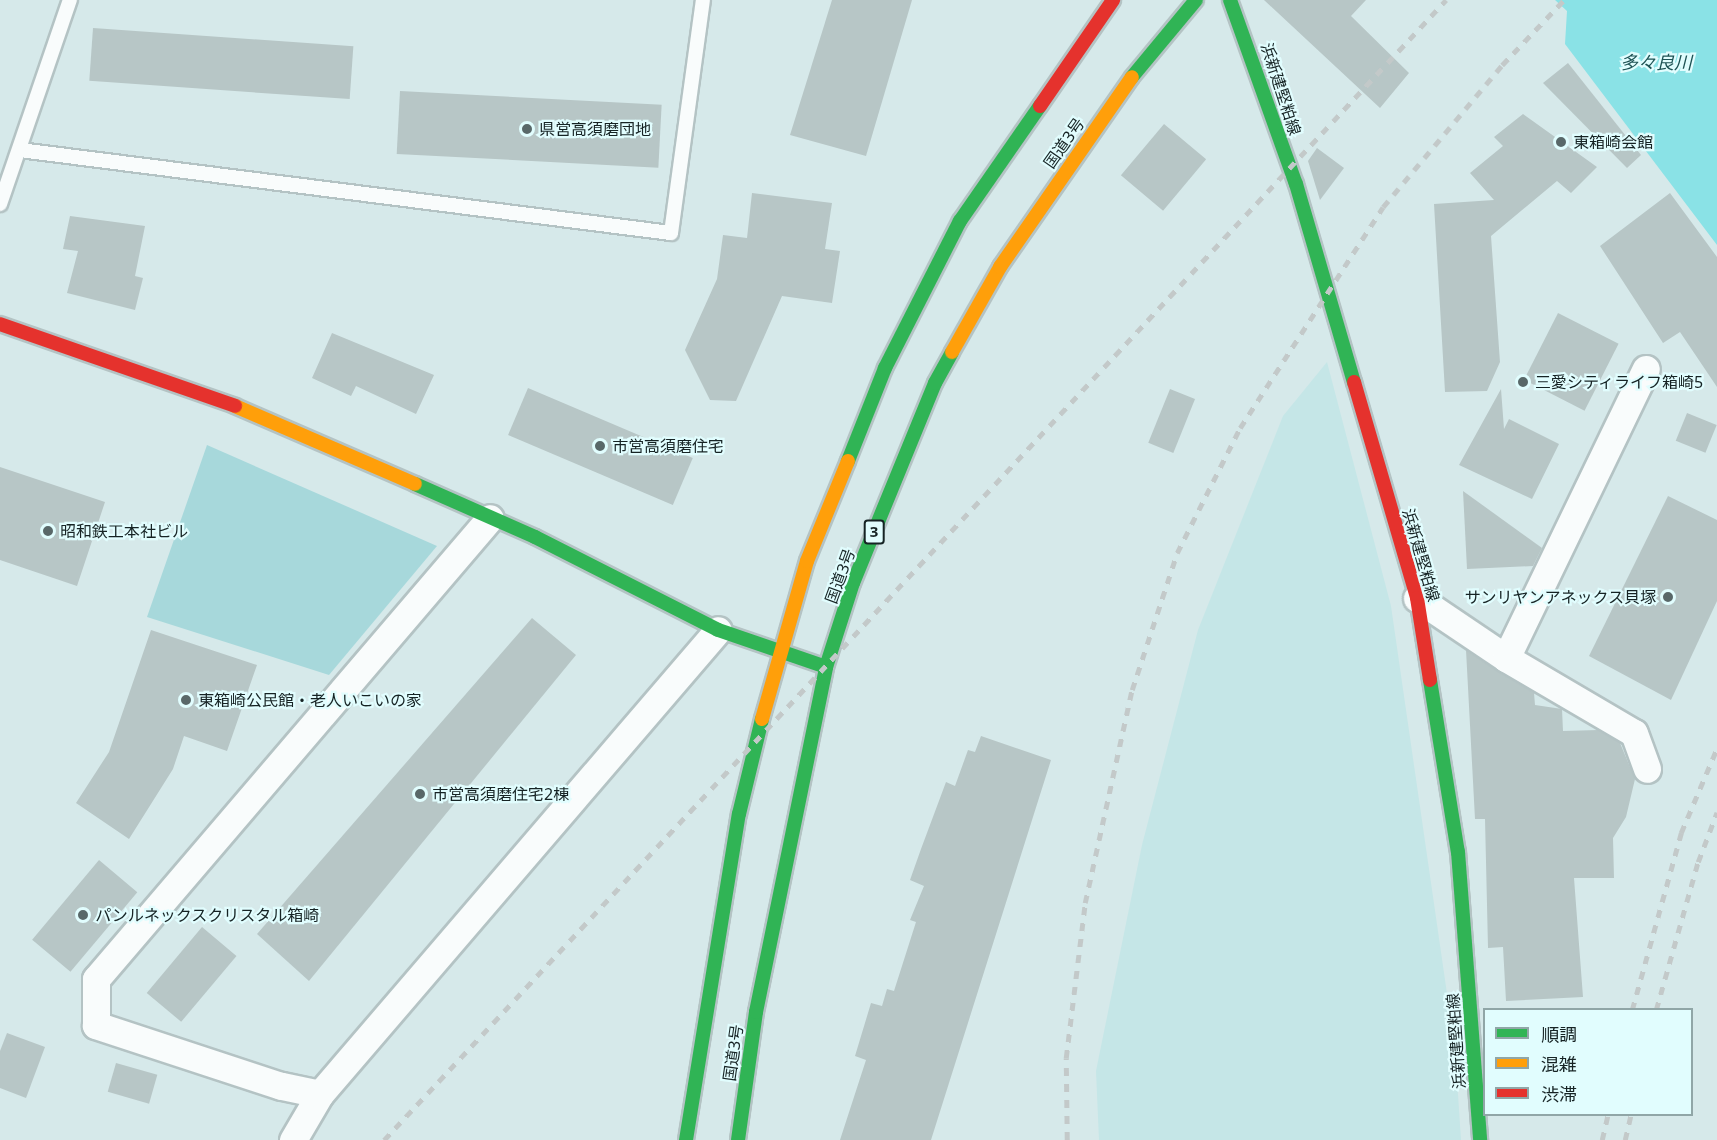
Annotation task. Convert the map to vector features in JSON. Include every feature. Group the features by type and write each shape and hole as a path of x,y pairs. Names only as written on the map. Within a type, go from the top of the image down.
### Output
{"main road":[{"name":"国道3号","path":"686,1140 739,814 778,650 807,561 885,368 960,220 1113,0"},
{"name":"国道3号","path":"738,1140 756,1012 826,667 853,583 935,383 1000,267 1082,145 1196,0"},
{"name":"浜新建堅粕線","path":"1230,0 1296,184 1418,598 1458,852 1480,1140"},
{"path":"0,324 227,402 490,518 718,630 826,667"}],"street":[{"path":"1506,658 1646,369"},
{"path":"320,1094 281,1086 96,1025 96,979 490,518"},
{"path":"1418,598 1506,658 1634,733 1647,769"},
{"path":"293,1140 320,1094 718,630"}],"lane":[{"path":"0,204 70,0"},
{"path":"20,150 671,233 703,0"}],"shaded area":[{"path":"1327,362 1391,606 1455,1049 1461,1140 1099,1140 1096,1071 1142,845 1198,630 1283,416"},
{"path":"207,445 437,546 329,675 147,617"}],"water":[{"name":"多々良川","path":"1555,0 1717,0 1717,245 1565,44 1567,11"}],"building":[{"path":"832,0 912,0 866,156 790,135"},
{"path":"1264,0 1366,0 1351,16 1409,73 1380,108"},
{"path":"93,28 353,46 350,99 89,81"},
{"path":"1568,63 1641,155 1627,168 1543,83"},
{"name":"県営高須磨団地","path":"400,91 662,105 658,168 397,154"},
{"path":"1523,114 1597,167 1571,193 1557,181 1491,236 1500,362 1487,391 1445,392 1434,204 1494,200 1470,173 1503,146 1494,137"},
{"path":"1164,124 1206,159 1163,211 1121,175"},
{"path":"1317,148 1344,168 1320,200 1308,161"},
{"path":"752,193 832,203 825,249 840,251 832,303 782,296 736,401 710,400 685,350 717,279 723,235 747,238"},
{"path":"1670,193 1717,257 1717,387 1680,332 1663,343 1600,246"},
{"path":"70,216 145,226 135,276 143,278 135,310 67,293 78,251 63,249"},
{"path":"1558,313 1619,344 1585,411 1524,380"},
{"path":"332,333 434,375 416,414 356,386 351,396 312,378"},
{"name":"市営高須磨住宅","path":"528,388 693,458 673,505 508,435"},
{"path":"1170,389 1195,399 1173,453 1148,443"},
{"path":"1501,389 1504,429 1509,419 1559,444 1532,499 1459,465"},
{"path":"1687,413 1717,425 1705,453 1676,441"},
{"name":"昭和鉄工本社ビル","path":"0,467 105,502 77,586 0,560"},
{"path":"1463,491 1542,548 1533,566 1467,569"},
{"name":"サンリヤンアネックス貝塚","path":"1668,496 1717,520 1717,601 1671,700 1589,656"},
{"name":"市営高須磨住宅2棟","path":"532,618 576,655 309,981 257,934"},
{"name":"東箱崎公民館・老人いこいの家","path":"151,630 257,665 227,751 184,736 173,769 129,839 76,803 109,752"},
{"path":"1466,650 1534,693 1535,705 1562,709 1563,731 1598,730 1620,743 1635,779 1626,817 1613,838 1614,878 1574,878 1583,997 1506,1001 1503,947 1488,948 1485,819 1475,819"},
{"path":"981,736 1051,760 931,1140 840,1140 866,1060 855,1056 871,1003 882,1006 887,989 894,991 916,922 910,920 924,886 910,880 946,782 955,786 968,750 975,752"},
{"name":"パンルネックスクリスタル箱崎","path":"99,860 137,892 70,972 32,940"},
{"path":"202,927 236,956 181,1022 147,993"},
{"path":"7,1033 45,1047 26,1098 0,1088 0,1051"},
{"path":"116,1063 157,1075 149,1104 108,1092"}],"railway":[{"path":"384,1140 1446,0"},
{"path":"1067,1140 1066,1058 1085,903 1132,690 1177,553 1240,428 1383,207 1502,65 1564,0"},
{"path":"1633,1008 1681,833 1717,748"},
{"path":"1657,1008 1698,862 1717,812"},
{"path":"1602,1140 1608,1116"},
{"path":"1625,1140 1631,1116"}],"traffic: fast":[{"path":"1132,77 1196,0"},
{"path":"1230,0 1296,184 1354,382"},
{"path":"848,461 885,368 960,221 1040,106"},
{"path":"738,1140 756,1012 826,667 853,583 935,383 952,352"},
{"path":"415,484 535,537 718,630 826,667"},
{"path":"1430,680 1458,852 1480,1140"},
{"path":"686,1140 739,814 762,719"}],"traffic: slow":[{"path":"952,352 1000,267 1132,77"},
{"path":"235,406 415,484"},
{"path":"762,719 807,561 848,461"}],"traffic: jam":[{"path":"1040,106 1113,0"},
{"path":"0,324 235,406"},
{"path":"1354,382 1417,598 1430,680"}],"place":[{"name":"県営高須磨団地","path":"527,129"},
{"name":"東箱崎会館","path":"1561,142"},
{"name":"三愛シティライフ箱崎5","path":"1523,382"},
{"name":"市営高須磨住宅","path":"600,446"},
{"name":"昭和鉄工本社ビル","path":"48,531"},
{"name":"サンリヤンアネックス貝塚","path":"1668,597"},
{"name":"東箱崎公民館・老人いこいの家","path":"186,700"},
{"name":"市営高須磨住宅2棟","path":"420,794"},
{"name":"パンルネックスクリスタル箱崎","path":"83,915"}]}
